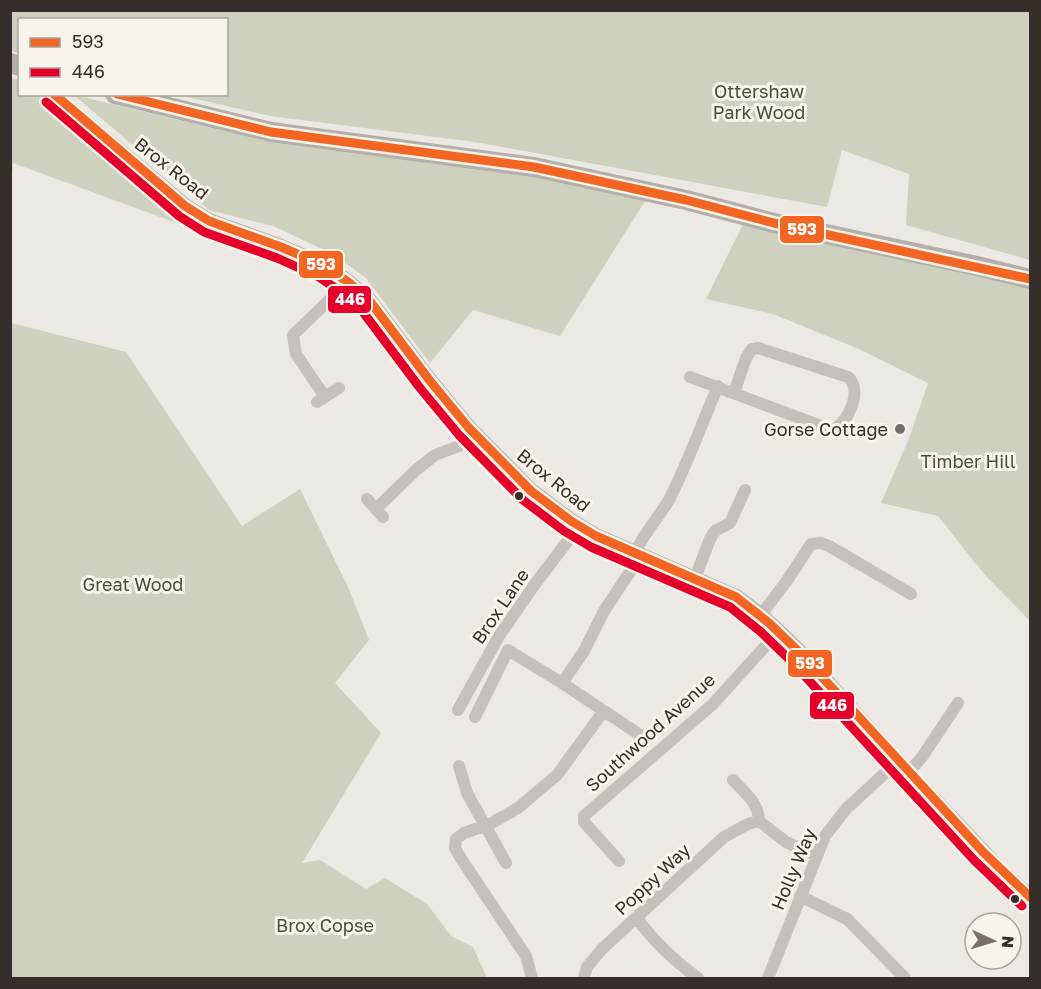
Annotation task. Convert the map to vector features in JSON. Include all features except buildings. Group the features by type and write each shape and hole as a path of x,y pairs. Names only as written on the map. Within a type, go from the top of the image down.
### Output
{"main road":[{"path":"123,96 271,132 534,167 1030,279"}],"street":[{"name":"Brox Road","path":"56,96 185,206 208,221 271,243 325,266 348,282 369,300 472,432 531,491 596,536 736,597 761,615 827,682 903,768 1006,876 1030,897"},
{"path":"339,388 321,399 296,354 293,335 348,282"},
{"path":"690,377 832,430 840,427 846,418 856,392 854,382 848,376 758,348 752,349 746,358 734,393"},
{"path":"562,683 584,651 604,611 638,554 642,536 660,517 718,386"},
{"path":"367,499 380,513 426,463 442,451 452,450 459,446 472,432"},
{"path":"695,578 710,539 715,531 730,523 745,490"},
{"name":"Brox Lane","path":"458,710 499,636 579,526"},
{"path":"761,615 811,544 821,543 829,546 910,594"},
{"name":"Southwood Avenue","path":"619,861 584,822 584,816 713,704 779,631"},
{"path":"475,717 508,650 646,739"},
{"name":"Holly Way","path":"768,978 825,836 838,818 903,768 922,757 953,703"},
{"path":"532,978 526,956 455,848 456,840 518,808 557,775 603,712"},
{"path":"459,766 467,793 506,863"},
{"path":"733,780 755,804 759,811 759,822 786,842 817,856"},
{"name":"Poppy Way","path":"584,978 587,967 597,954 724,837 748,824 759,822"},
{"path":"800,896 847,919 905,978"},
{"path":"637,918 659,944 698,978"}],"green space":[{"name":"Ottershaw Park Wood","path":"11,10 1030,11 1030,260 906,225 909,174 842,150 827,207 475,142 270,116 183,96 228,96 228,18 18,18 18,54 11,50"},
{"path":"10,77 18,80 18,96 40,96 45,104 186,217 182,225 13,163 11,184"},
{"path":"75,96 269,142 548,177 647,198 560,336 473,310 430,363 366,278 333,254 273,226 209,210"},
{"name":"Timber Hill","path":"745,220 1030,287 1030,621 984,574 938,516 881,503 908,441 928,383 861,350 773,314 706,299"},
{"path":"11,323 126,352 242,526 300,489 348,587 369,640 335,683 381,733 302,863 320,860 366,889 385,878 427,904 451,936 473,947 487,978 11,978"}],"transit line":[{"name":"593","path":"56,96 185,206 209,221 281,247 325,266 348,282 369,300 468,427 531,491 571,521 596,536 736,597 769,623 799,652 983,852 1030,897"},
{"name":"593","path":"125,96 271,132 534,167 1030,279"},
{"name":"446","path":"46,102 179,216 204,232 277,258 319,277 341,292 360,308 420,388 459,435 523,500 564,531 591,547 730,607 761,632 791,661 974,860 1022,906"}],"place":[{"name":"Gorse Cottage","path":"900,429"}],"park label":[{"name":"Great Wood","path":"133,584"},
{"name":"Brox Copse","path":"325,925"}]}
